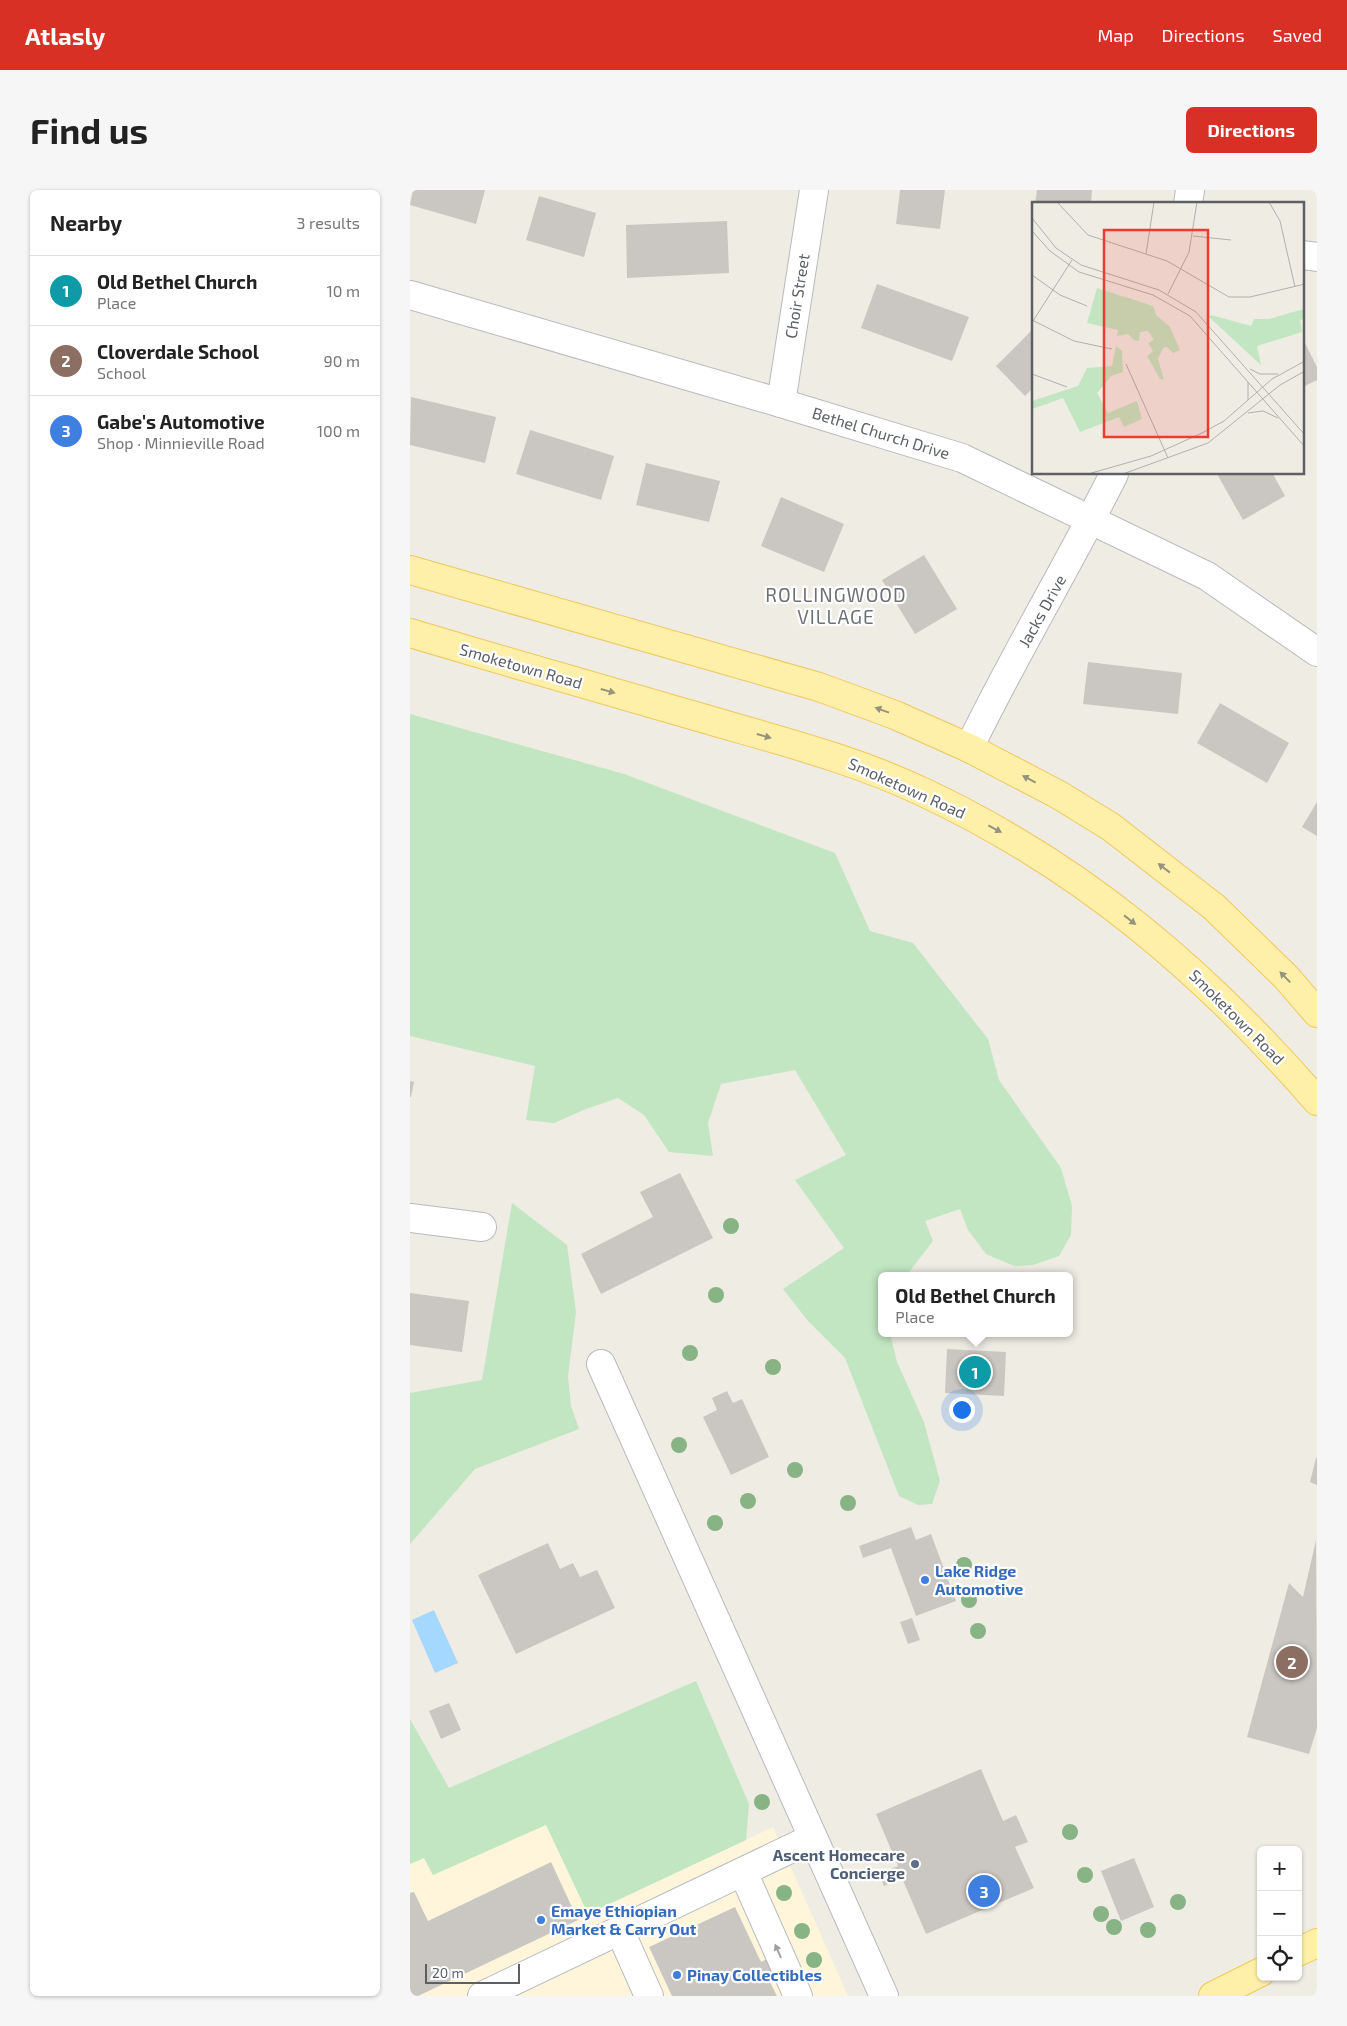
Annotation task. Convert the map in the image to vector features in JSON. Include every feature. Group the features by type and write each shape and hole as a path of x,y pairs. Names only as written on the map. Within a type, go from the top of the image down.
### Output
{"main road":[{"path":"410,570 819,687 895,715 969,748 1059,795 1111,827 1214,907 1286,978 1317,1013"},
{"name":"Smoketown Road","path":"410,634 840,758 944,802 1016,840 1090,889 1162,944 1247,1024 1317,1101"},
{"path":"1302,1950 1317,1943"},
{"path":"1213,1996 1257,1974"}],"street":[{"name":"Choir Street","path":"781,403 814,190"},
{"path":"1304,255 1317,257"},
{"name":"Bethel Church Drive","path":"410,295 962,458 1207,576 1317,652"},
{"name":"Jacks Drive","path":"969,748 1000,686 1091,520 1114,475"},
{"path":"410,1218 482,1227"},
{"path":"601,1364 884,1996"},
{"path":"482,1996 813,1838"},
{"path":"743,1872 798,1996"},
{"path":"620,1931 649,1996"}],"shaded area":[{"path":"546,1824 588,1914 773,1827 848,1996 410,1996 410,1864 424,1858 433,1875"}],"green space":[{"path":"410,714 624,774 835,853 870,931 913,943 988,1039 999,1080 1061,1168 1072,1206 1071,1235 1059,1256 1033,1265 1014,1266 986,1254 968,1230 960,1209 925,1221 933,1241 909,1272 878,1272 878,1337 891,1337 897,1362 924,1422 940,1481 932,1504 918,1505 899,1496 845,1358 808,1321 783,1289 844,1248 795,1180 846,1155 795,1070 721,1084 708,1123 713,1156 669,1152 644,1115 618,1098 554,1123 526,1120 535,1066 410,1036"},
{"path":"512,1203 567,1245 576,1312 568,1376 571,1406 579,1429 475,1469 410,1544 410,1393 482,1380"},
{"path":"696,1681 749,1804 746,1840 588,1914 546,1825 433,1875 424,1858 410,1864 410,1719 449,1788"}],"water":[{"path":"434,1610 458,1663 435,1673 412,1620"}],"building":[{"path":"413,190 485,190 476,224 410,205"},
{"path":"900,190 945,190 940,229 896,224"},
{"path":"1037,190 1092,190 1091,202 1035,202"},
{"path":"539,196 596,213 584,257 526,240"},
{"path":"727,221 729,273 627,278 626,225"},
{"path":"877,284 969,317 952,361 861,328"},
{"path":"1032,330 1032,389 1025,396 996,366"},
{"path":"1304,341 1317,367 1317,380 1304,386"},
{"path":"411,397 496,417 485,463 410,445"},
{"path":"530,430 614,456 601,500 516,474"},
{"path":"646,463 720,481 709,522 636,505"},
{"path":"1218,475 1274,475 1285,496 1243,520"},
{"path":"781,497 844,524 824,572 761,546"},
{"path":"924,555 957,609 915,634 882,580"},
{"path":"1088,662 1182,673 1178,714 1083,704"},
{"path":"1220,703 1289,743 1267,783 1197,743"},
{"path":"1317,802 1317,836 1302,827"},
{"path":"410,1081 414,1082 411,1097 410,1097"},
{"path":"680,1173 713,1238 601,1294 581,1254 653,1217 640,1192"},
{"path":"410,1293 469,1301 462,1352 410,1345"},
{"path":"947,1349 1006,1352 1004,1396 945,1393"},
{"path":"727,1391 733,1403 742,1399 769,1457 731,1475 703,1417 717,1410 712,1398"},
{"path":"1317,1458 1317,1485 1310,1482"},
{"name":"Lake Ridge Automotive","path":"911,1527 916,1540 931,1534 956,1601 916,1616 891,1548 863,1558 859,1546"},
{"path":"1316,1540 1317,1728 1309,1754 1247,1737 1289,1583 1303,1597"},
{"path":"548,1543 560,1569 573,1563 580,1577 597,1570 615,1608 516,1654 478,1575"},
{"path":"912,1618 920,1640 908,1644 900,1622"},
{"path":"449,1703 461,1730 441,1739 429,1711"},
{"path":"981,1769 1003,1821 1016,1815 1028,1842 1015,1847 1034,1888 926,1934 902,1878 884,1886 879,1874 898,1866 876,1814"},
{"path":"1134,1858 1154,1907 1121,1921 1101,1871"},
{"path":"551,1862 578,1920 418,1996 410,1996 410,1893 414,1892 428,1921"},
{"path":"735,1907 761,1962 786,1950 795,1971 770,1982 777,1996 672,1996 649,1947"}],"place":[{"name":"Old Bethel Church","path":"975,1372"},
{"name":"Lake Ridge Automotive","path":"925,1580"},
{"name":"Cloverdale School","path":"1292,1662"},
{"name":"Ascent Homecare Concierge","path":"915,1864"},
{"name":"Gabe's Automotive","path":"984,1891"},
{"name":"Emaye Ethiopian Market & Carry Out","path":"541,1920"},
{"name":"Pinay Collectibles","path":"677,1975"}],"district":[{"name":"ROLLINGWOOD VILLAGE","path":"836,606"}]}
